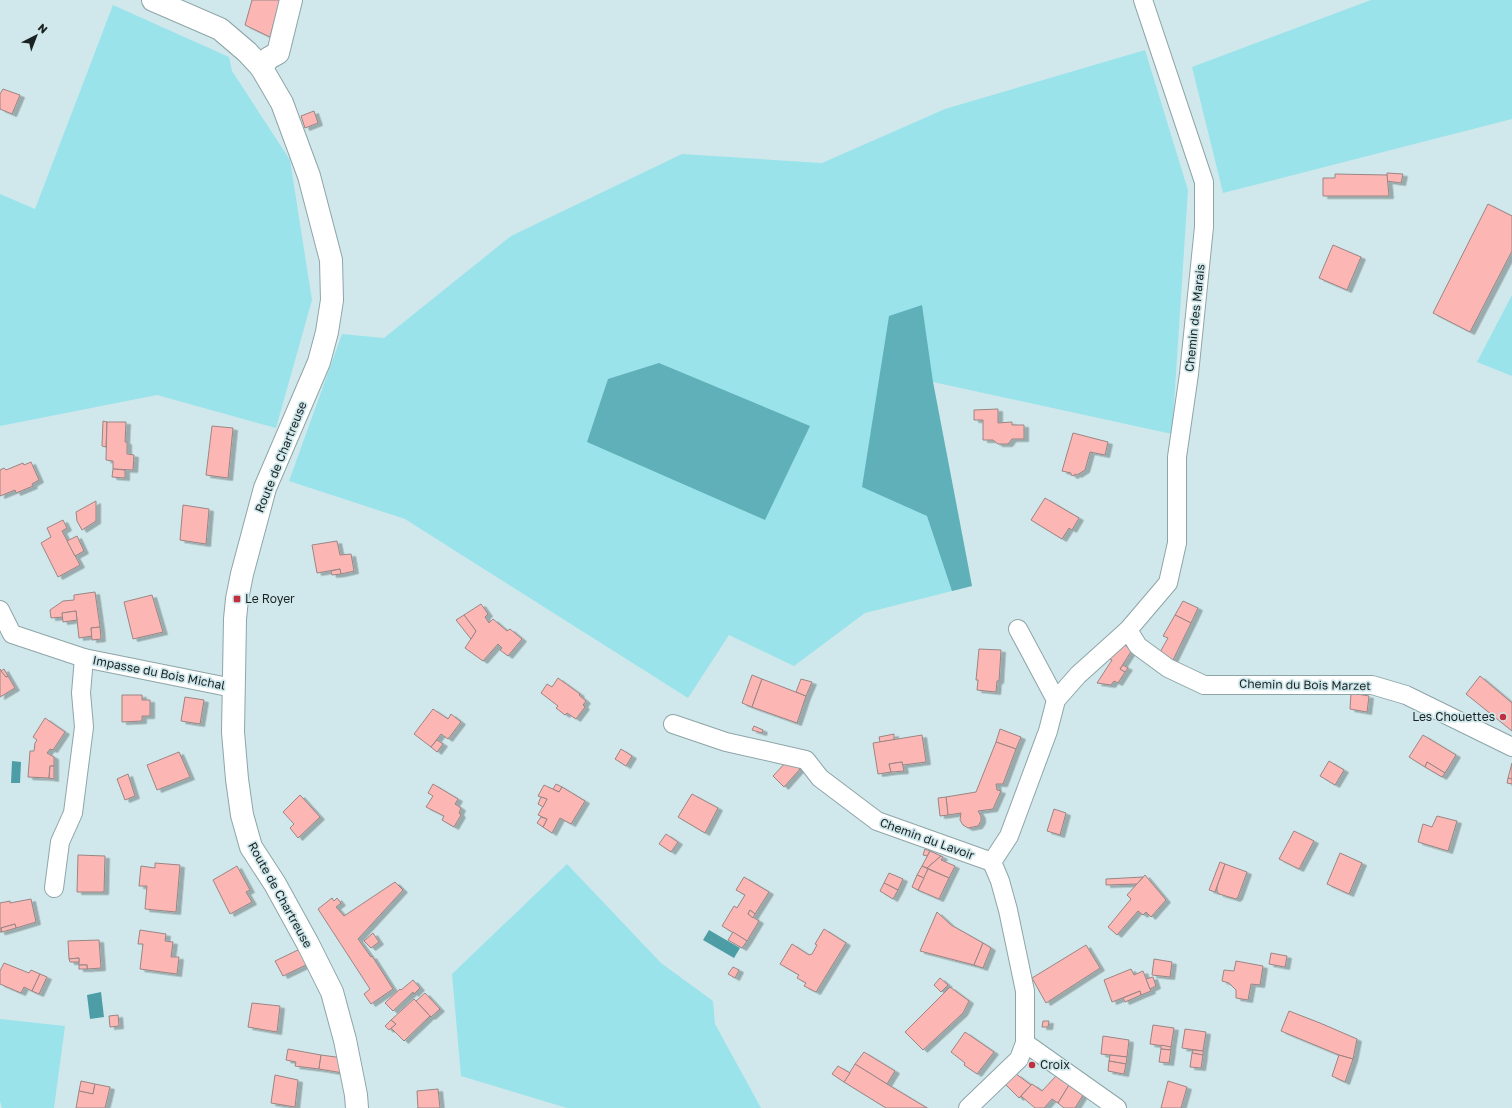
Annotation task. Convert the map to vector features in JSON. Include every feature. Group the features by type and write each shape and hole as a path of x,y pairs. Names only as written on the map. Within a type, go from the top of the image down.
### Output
{"main road":[{"name":"Route de Chartreuse","path":"153,0 220,29 247,52 261,67 282,103 309,176 330,260 332,300 327,332 319,362 266,488 251,538 237,599 233,688 233,732 236,779 242,815 251,847 275,884 332,992 345,1040 356,1095 357,1108"},
{"path":"261,67 269,58 278,53 291,0"}],"street":[{"name":"Chemin des Marais","path":"1128,630 1168,584 1177,543 1178,457 1189,374 1204,227 1204,182 1144,0"},
{"name":"Impasse du Bois Michal","path":"0,610 6,632 84,658 233,688"},
{"path":"1018,629 1056,700"},
{"path":"968,1108 1019,1059 1024,1043 1025,990 1006,903 1000,881 992,862 1009,836 1048,731 1056,700 1078,675 1128,630"},
{"name":"Chemin du Bois Marzet","path":"1128,630 1138,646 1168,668 1204,685 1372,685 1406,695 1512,747"},
{"name":"Impasse du Bois Michal","path":"54,888 60,842 73,812 84,727 81,693 84,658"},
{"name":"Chemin du Lavoir","path":"673,724 726,742 806,760 820,778 877,821 992,862"},
{"path":"1024,1043 1117,1108"}],"shaded area":[{"path":"1371,0 1512,0 1512,119 1223,193 1192,67"},
{"path":"113,5 229,57 232,71 290,160 312,300 276,428 157,395 0,426 0,194 35,209"},
{"path":"1145,50 1188,190 1172,434 933,382 972,586 865,613 794,666 729,635 688,698 405,519 289,481 342,334 384,338 511,236 682,154 822,163 945,109"},
{"path":"1512,295 1512,376 1477,362"},
{"path":"922,305 933,382 972,586 952,591 927,516 862,487 889,316"},
{"path":"659,363 810,426 765,520 587,442 608,379"},
{"path":"12,761 21,762 20,783 11,783"},
{"path":"567,864 661,963 713,1001 715,1024 761,1108 567,1108 461,1076 452,974"},
{"path":"709,930 740,948 734,958 703,940"},
{"path":"101,992 104,1017 90,1019 87,995"},
{"path":"0,1019 65,1026 54,1108 2,1108 0,1101"}],"building":[{"path":"252,0 280,0 270,37 245,25"},
{"path":"3,89 20,95 12,114 0,109 0,94"},
{"path":"314,111 318,123 305,128 301,116"},
{"path":"1387,173 1403,174 1401,183 1387,181"},
{"path":"1335,174 1387,175 1389,196 1323,196 1323,178 1335,178"},
{"path":"1488,204 1512,216 1512,251 1470,332 1433,313"},
{"path":"1333,245 1361,257 1347,290 1319,278"},
{"path":"998,409 998,423 1012,422 1012,425 1024,425 1024,439 1012,439 1008,444 998,444 993,440 983,440 983,420 974,420 974,410"},
{"path":"103,421 107,422 106,447 102,446"},
{"path":"107,422 126,422 125,442 127,442 127,454 134,455 133,470 113,469 113,461 106,460"},
{"path":"212,426 233,428 228,478 206,475"},
{"path":"1073,433 1108,442 1105,455 1090,452 1085,470 1077,475 1075,474 1074,476 1071,475 1071,473 1062,471"},
{"path":"31,462 39,480 32,484 33,486 16,493 15,490 0,496 0,470 4,468 6,470 23,463 24,465"},
{"path":"113,469 125,470 125,478 112,477"},
{"path":"1045,498 1079,518 1072,530 1069,528 1062,539 1031,520"},
{"path":"96,501 96,521 82,530 77,521 76,512"},
{"path":"183,505 209,509 206,544 180,540"},
{"path":"63,520 67,528 62,531 80,565 58,577 41,543 51,537 47,528"},
{"path":"77,536 84,551 75,556 67,541"},
{"path":"337,541 340,555 351,554 354,571 341,574 340,569 317,573 312,545"},
{"path":"340,569 341,574 332,575 331,571"},
{"path":"95,592 100,627 91,628 92,636 79,638 76,611 62,613 63,617 51,618 50,610 63,601 74,600 74,595"},
{"path":"152,595 163,632 133,639 124,602"},
{"path":"1183,601 1198,608 1191,623 1175,615"},
{"path":"481,604 488,614 485,617 489,623 493,619 507,631 510,629 522,639 508,656 500,650 502,648 498,644 483,661 465,648 476,631 464,615"},
{"path":"76,611 77,620 63,622 62,613"},
{"path":"464,615 476,631 471,639 456,620"},
{"path":"1175,615 1191,623 1172,662 1159,654 1168,638 1163,636"},
{"path":"100,627 101,639 92,640 91,628"},
{"path":"1119,641 1132,650 1120,669 1125,672 1118,683 1114,681 1111,685 1097,683 1112,660 1107,658"},
{"path":"979,649 1001,650 999,681 997,681 996,692 977,690 978,680 976,680"},
{"path":"1123,665 1128,668 1125,672 1120,669"},
{"path":"0,669 6,677 8,676 15,688 0,697"},
{"path":"4,669 8,676 6,677 1,671"},
{"path":"752,675 762,679 752,707 742,703"},
{"name":"Les Chouettes","path":"1480,676 1512,703 1512,731 1466,694"},
{"path":"558,678 580,694 579,695 586,701 583,705 585,707 576,719 567,713 565,715 556,708 558,706 541,693 547,684 552,687"},
{"path":"762,679 806,696 797,723 752,707"},
{"path":"801,679 812,682 806,696 796,692"},
{"path":"1351,693 1369,696 1367,712 1350,709"},
{"path":"122,695 142,695 142,700 150,700 150,716 142,716 142,721 122,722"},
{"path":"185,697 204,700 200,724 181,721"},
{"path":"433,709 448,719 451,714 461,722 448,739 441,734 431,747 414,734"},
{"path":"45,718 65,732 53,750 50,749 47,753 54,757 54,766 50,766 49,778 28,777 30,751 34,751 37,740 33,737"},
{"path":"754,726 763,730 762,733 752,730"},
{"path":"1000,729 1021,737 1016,749 996,742"},
{"path":"894,734 894,740 880,742 879,737"},
{"path":"922,735 926,762 903,765 902,762 889,764 891,772 878,774 873,743"},
{"path":"1423,735 1456,755 1445,773 1427,762 1425,767 1409,757"},
{"path":"437,740 443,744 437,752 431,747"},
{"path":"996,742 1016,749 1003,784 996,784 997,790 1001,791 993,809 978,811 981,816 981,821 978,826 968,828 963,825 960,820 961,813 948,815 946,797 976,792"},
{"path":"621,749 632,756 626,766 615,759"},
{"path":"179,752 190,777 157,790 147,765"},
{"path":"789,759 800,769 784,787 773,776"},
{"path":"1329,761 1344,770 1335,785 1320,776"},
{"path":"902,762 904,771 891,772 889,764"},
{"path":"1427,762 1445,773 1442,777 1425,767"},
{"path":"1512,763 1512,779 1508,778"},
{"path":"50,766 54,766 54,779 49,778"},
{"path":"128,774 135,796 125,800 117,779"},
{"path":"1508,778 1512,779 1512,784 1507,783"},
{"path":"433,784 458,799 455,804 461,808 459,813 461,815 454,827 442,820 444,816 426,807 433,796 428,793"},
{"path":"556,784 562,787 559,792 553,789"},
{"path":"544,785 559,792 562,787 585,801 571,824 560,818 552,833 543,827 547,819 538,815 547,799 538,796"},
{"path":"692,794 718,808 705,833 678,817"},
{"path":"300,795 320,817 298,838 290,828 294,824 283,812"},
{"path":"541,797 547,799 543,807 538,804"},
{"path":"946,797 948,815 940,816 938,798"},
{"path":"1054,809 1066,813 1060,835 1047,831"},
{"path":"1437,816 1457,821 1448,851 1418,842 1423,824 1432,827"},
{"path":"541,817 547,819 543,827 537,823"},
{"path":"1294,831 1314,841 1299,869 1279,859"},
{"path":"666,834 678,842 671,852 659,844"},
{"path":"925,849 930,851 927,856 923,855"},
{"path":"930,851 941,856 927,868 922,866"},
{"path":"1340,853 1362,863 1349,894 1327,884"},
{"path":"78,855 105,856 104,892 77,892"},
{"path":"941,856 943,857 941,860 955,866 949,878 927,868"},
{"path":"1220,862 1225,864 1215,892 1209,890"},
{"path":"155,863 180,865 176,912 145,909 147,886 139,886 141,866 155,868"},
{"path":"1225,864 1247,872 1236,899 1219,894 1217,891"},
{"path":"237,866 250,890 246,892 252,902 230,914 213,880"},
{"path":"922,866 928,869 924,878 917,875"},
{"path":"928,869 949,878 939,899 918,890"},
{"path":"889,873 903,879 898,890 884,883"},
{"path":"917,875 924,878 918,890 912,887"},
{"path":"1145,875 1166,900 1151,917 1146,912 1143,915 1138,911 1117,935 1108,927 1131,899 1127,895"},
{"path":"744,877 769,892 755,914 750,910 748,914 759,921 747,941 722,926 734,906 737,908 745,895 736,890"},
{"path":"1143,877 1137,884 1106,885 1106,879"},
{"path":"395,882 403,890 358,939 371,957 372,956 393,989 371,1004 364,994 370,989 318,909 332,898 334,901 337,898 341,903 336,907 344,916"},
{"path":"884,883 898,890 893,899 880,891"},
{"path":"31,899 36,922 16,928 15,924 1,928 2,932 0,932 0,903 10,901 10,903"},
{"path":"750,910 755,914 753,918 748,914"},
{"path":"937,912 951,925 983,943 974,965 920,951"},
{"path":"15,924 16,928 2,932 1,928"},
{"path":"824,929 846,943 816,992 804,986 806,983 797,978 799,975 780,964 792,944 809,955 812,954 817,945 815,944"},
{"path":"140,930 166,934 165,941 173,942 171,957 179,957 177,974 140,969 143,944 138,944"},
{"path":"733,932 747,941 742,948 728,940"},
{"path":"373,933 379,942 371,948 364,941"},
{"path":"99,940 101,968 87,969 87,965 79,965 79,958 69,959 68,941"},
{"path":"983,943 991,948 983,968 974,965"},
{"path":"1086,945 1100,968 1046,1003 1032,978"},
{"path":"300,949 308,964 283,976 275,961"},
{"path":"1271,953 1287,956 1285,967 1269,964"},
{"path":"79,958 79,962 70,962 69,959"},
{"path":"1154,959 1172,962 1170,977 1152,975"},
{"path":"1236,961 1263,966 1260,985 1251,984 1248,1000 1236,998 1236,990 1229,983 1222,981 1224,970 1234,971"},
{"path":"4,963 29,973 31,970 40,974 32,991 24,987 21,993 0,984 0,971"},
{"path":"79,965 87,965 87,969 79,969"},
{"path":"733,967 739,970 735,978 728,974"},
{"path":"1131,969 1134,975 1143,971 1151,991 1141,995 1140,991 1112,1002 1104,980"},
{"path":"40,974 47,977 39,994 32,991"},
{"path":"1153,977 1156,986 1150,989 1146,979"},
{"path":"940,978 948,985 941,992 934,985"},
{"path":"413,980 420,988 414,994 413,992 393,1011 385,1003 400,989 401,990"},
{"path":"950,987 969,1001 963,1013 923,1050 905,1032"},
{"path":"1140,991 1141,995 1125,1002 1123,998"},
{"path":"425,993 440,1009 431,1017 416,1001"},
{"path":"414,999 430,1016 404,1041 391,1028 396,1024 391,1020"},
{"path":"252,1003 280,1006 277,1032 248,1027"},
{"path":"1289,1011 1357,1039 1353,1059 1339,1055 1281,1031"},
{"path":"118,1015 119,1026 110,1027 109,1016"},
{"path":"391,1020 396,1024 389,1030 385,1026"},
{"path":"1043,1021 1049,1021 1048,1027 1042,1027"},
{"path":"1153,1025 1174,1028 1171,1047 1150,1044"},
{"path":"1185,1029 1206,1032 1203,1051 1182,1048"},
{"path":"965,1032 994,1052 977,1074 964,1065 965,1063 951,1052"},
{"path":"1103,1036 1129,1040 1127,1057 1101,1054"},
{"path":"1161,1045 1171,1047 1171,1050 1161,1049"},
{"path":"288,1049 321,1055 319,1069 295,1066 296,1062 286,1060"},
{"path":"1161,1049 1171,1050 1169,1063 1159,1062"},
{"path":"1193,1050 1203,1051 1203,1055 1192,1053"},
{"path":"864,1052 895,1071 887,1084 855,1064"},
{"path":"1192,1053 1203,1055 1201,1068 1190,1067"},
{"path":"321,1055 343,1058 343,1073 319,1069"},
{"path":"1110,1055 1127,1057 1126,1064 1109,1061"},
{"path":"1339,1055 1353,1059 1345,1082 1332,1076"},
{"path":"1109,1061 1126,1064 1124,1074 1108,1071"},
{"path":"855,1064 927,1108 886,1108 844,1082"},
{"path":"838,1066 850,1073 844,1082 832,1074"},
{"path":"1016,1074 1031,1085 1019,1098 1005,1084"},
{"path":"275,1075 298,1080 295,1107 271,1103"},
{"path":"1056,1076 1069,1085 1058,1103 1052,1099 1044,1108 1035,1108 1021,1096 1032,1084 1042,1091"},
{"path":"81,1081 95,1084 93,1094 79,1091"},
{"path":"1168,1081 1187,1087 1181,1108 1161,1108"},
{"path":"95,1084 110,1087 105,1108 76,1108 79,1091 93,1094"},
{"path":"1069,1085 1083,1095 1075,1108 1064,1108 1058,1103"},
{"path":"438,1089 440,1108 418,1108 417,1091"}],"place":[{"name":"Le Royer","path":"237,599"},
{"name":"Les Chouettes","path":"1503,717"},
{"name":"Croix","path":"1032,1065"}]}
